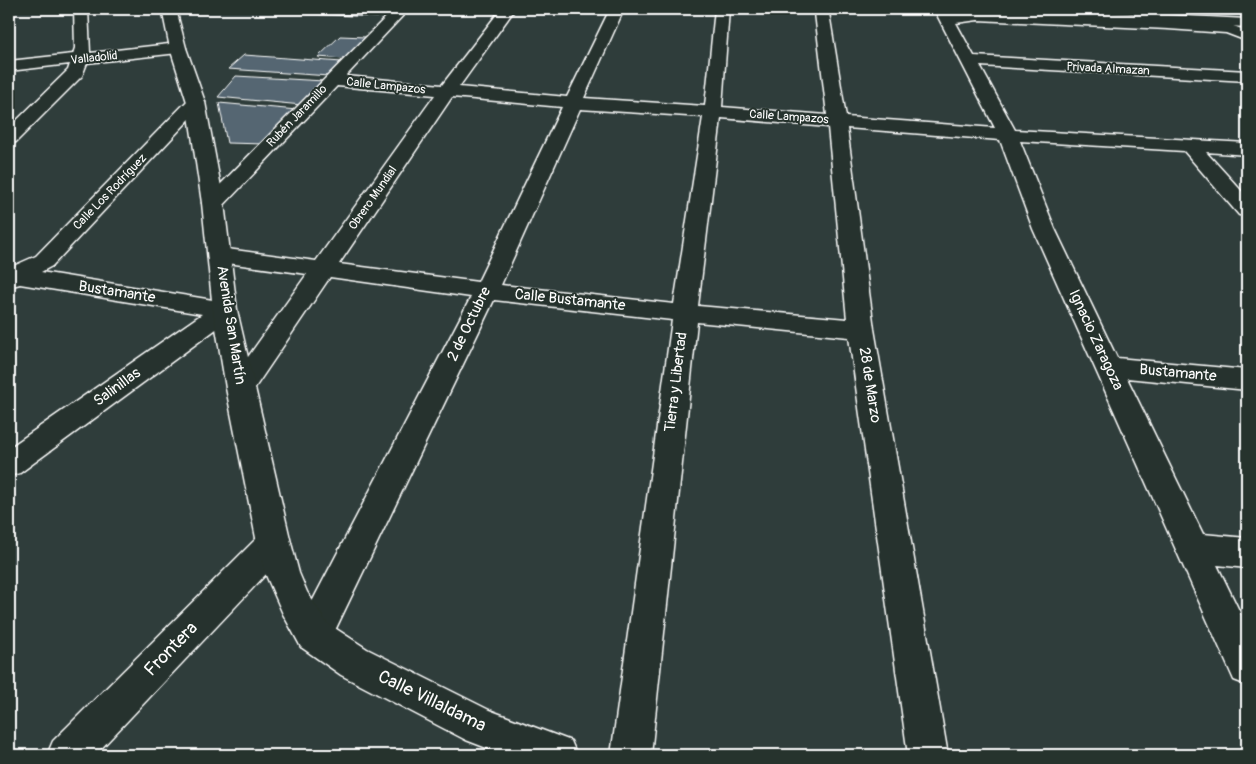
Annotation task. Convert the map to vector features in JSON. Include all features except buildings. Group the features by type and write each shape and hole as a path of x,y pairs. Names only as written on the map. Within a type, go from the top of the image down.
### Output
{"street":[{"path":"9,138 76,72 84,33 81,9"},
{"name":"Avenida San Martín","path":"169,9 178,48 196,102 213,203 225,310 274,543 282,573 295,603 314,635"},
{"name":"Rubén Jaramillo","path":"213,203 402,9"},
{"name":"Obrero Mundial","path":"240,388 446,92 508,9"},
{"name":"2 de Octubre","path":"314,635 486,291 617,9"},
{"name":"Tierra y Libertad","path":"630,755 685,313 714,112 722,9"},
{"path":"964,9 1245,30"},
{"path":"1160,9 1247,13"},
{"name":"28 de Marzo","path":"822,12 837,121 861,329 928,755"},
{"path":"944,14 1168,24 1245,30"},
{"name":"Ignacio Zaragoza","path":"944,14 1008,135 1044,229 1247,667"},
{"name":"Valladolid","path":"9,66 178,48"},
{"name":"Privada Almazan","path":"969,62 1247,76"},
{"name":"Calle Lampazos","path":"332,80 574,103 1008,135 1247,149"},
{"name":"Calle Los Rodríguez","path":"12,277 44,261 196,102"},
{"path":"1190,146 1247,210"},
{"name":"Calle Bustamante","path":"220,255 486,291 685,313 861,329"},
{"name":"Bustamante","path":"12,277 225,310"},
{"name":"Salinillas","path":"9,464 225,310"},
{"name":"Bustamante","path":"1109,367 1247,380"},
{"name":"Frontera","path":"67,755 274,543"},
{"path":"1192,548 1247,553"},
{"name":"Calle Villaldama","path":"314,635 354,662 407,691 480,726 557,755"}]}
